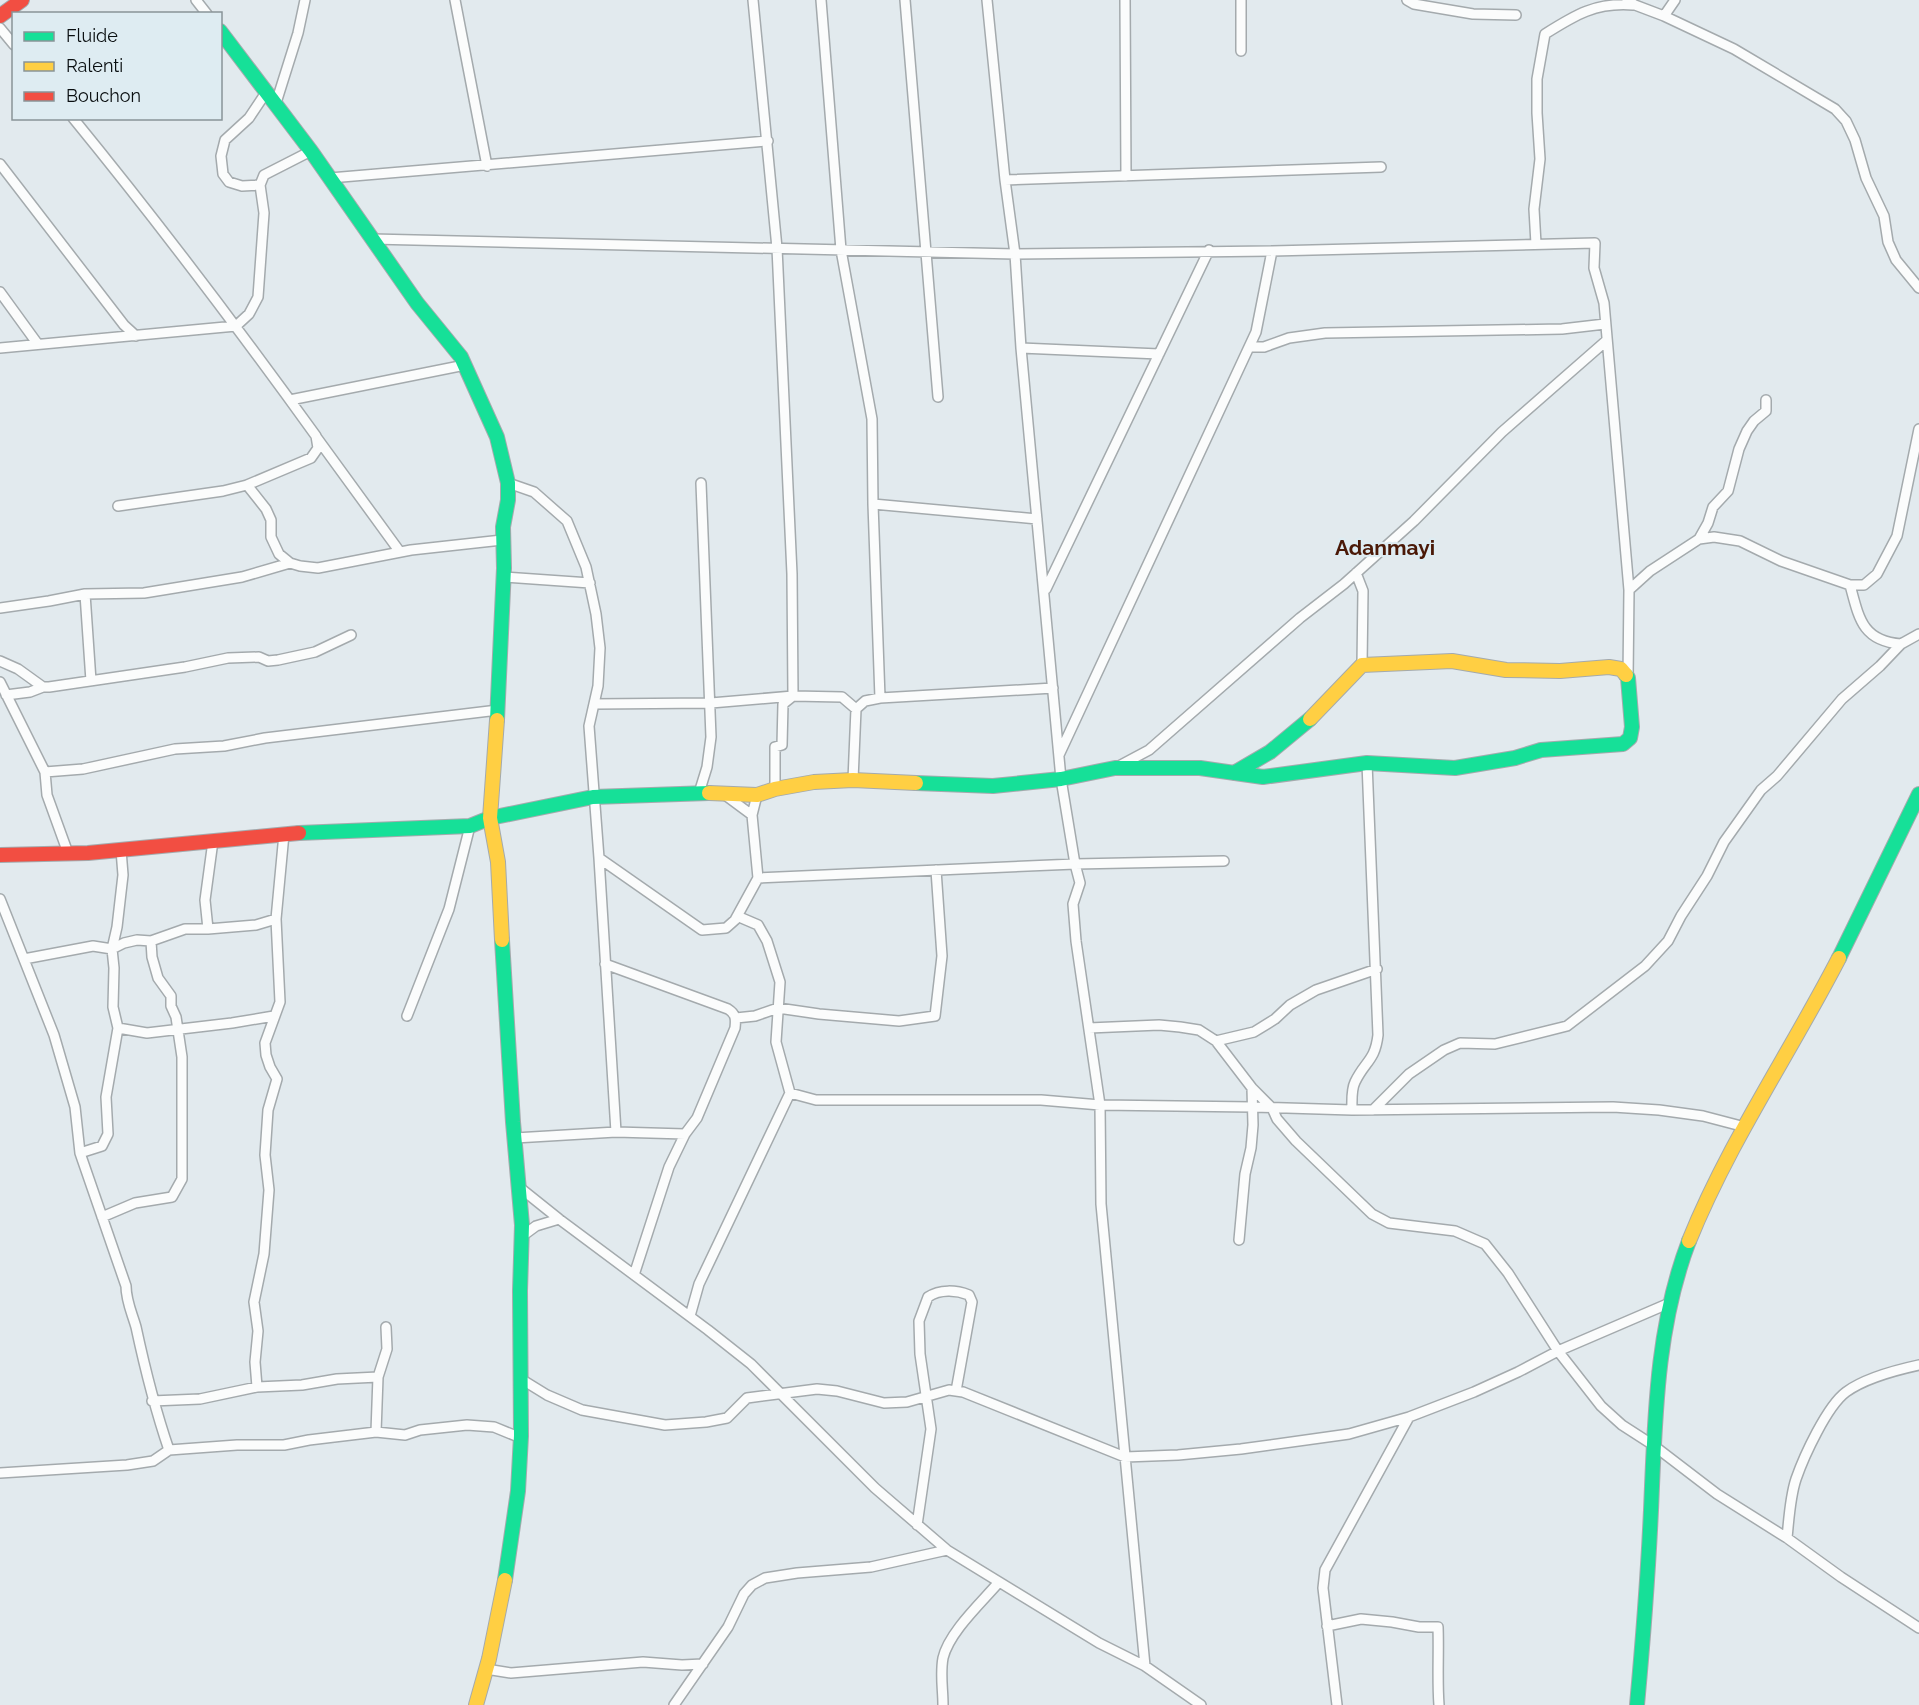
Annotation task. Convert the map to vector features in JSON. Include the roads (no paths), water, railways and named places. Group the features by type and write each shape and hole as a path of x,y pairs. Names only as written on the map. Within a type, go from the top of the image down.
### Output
{"main road":[{"path":"0,16 22,0"},
{"path":"222,34 311,151 417,303 461,357 497,437 508,483 502,540 503,577 498,710 490,818 498,862 519,1187 521,1438 518,1491 507,1569 486,1670 476,1705"},
{"path":"0,855 121,850 284,834 470,826 490,818 593,797 699,793 757,795 814,782 854,780 993,786 1061,779 1114,768 1200,768 1234,773 1263,777 1367,763 1455,768 1515,758 1541,750 1623,744 1630,738 1632,727 1628,678 1621,669 1609,667 1560,671 1506,670 1452,661 1362,665 1308,722 1252,765 1234,773"},
{"path":"1637,1705 1648,1580 1653,1445 1661,1362 1676,1280 1710,1189 1804,1023 1919,794"}],"street":[{"path":"196,0 205,12"},
{"path":"276,103 298,33 305,0"},
{"path":"455,0 488,166"},
{"path":"753,0 777,248 792,574 793,696"},
{"path":"821,0 841,250 872,419 880,698"},
{"path":"905,0 938,397"},
{"path":"987,0 1005,180 1015,254 1021,348 1061,779 1080,883 1073,904 1100,1105 1101,1204 1144,1666"},
{"path":"1125,0 1126,176"},
{"path":"1241,0 1241,51"},
{"path":"1407,0 1414,4 1473,14 1516,15"},
{"path":"1664,16 1675,0"},
{"path":"1536,244 1534,209 1540,159 1536,113 1537,79 1545,34 1575,16 1612,3 1631,3 1734,49 1836,109 1846,121 1855,140 1866,178 1884,216 1888,242 1896,261 1919,288"},
{"path":"0,28 12,43"},
{"path":"260,185 242,186 229,182 223,174 221,156 225,140 249,118 267,92"},
{"path":"76,120 236,326 400,552"},
{"path":"330,178 768,141"},
{"path":"0,348 236,326 249,314 258,297 264,213 260,185 264,175 311,151"},
{"path":"0,164 124,325 136,336"},
{"path":"1005,180 1381,167"},
{"path":"372,239 1015,254 1272,251 1595,243 1594,268 1604,303 1629,590 1628,678"},
{"path":"1045,590 1209,250"},
{"path":"1059,756 1256,332 1272,251"},
{"path":"0,292 37,344"},
{"path":"1249,347 1264,347 1289,338 1325,333 1562,329 1605,324"},
{"path":"1114,768 1149,750 1300,618 1356,573 1414,521 1502,432 1606,340"},
{"path":"1021,348 1159,354"},
{"path":"290,400 465,366"},
{"path":"1699,539 1713,507 1728,491 1739,449 1754,421 1766,411 1766,400"},
{"path":"1629,590 1650,571 1699,539 1714,537 1740,541 1781,561 1850,585 1864,585 1877,574 1897,536 1919,429"},
{"path":"118,506 223,491 247,485 311,458 318,448 316,436"},
{"path":"508,483 534,492 567,521 586,567 590,583 600,648 598,686 589,726 616,1132"},
{"path":"699,793 707,767 711,736 701,483"},
{"path":"247,485 266,509 271,520 271,537 279,554 290,563 300,566 318,568 400,552 502,540"},
{"path":"873,504 1037,519"},
{"path":"0,608 85,594 144,593 242,577 290,563"},
{"path":"1356,573 1363,591 1362,665"},
{"path":"503,577 590,583"},
{"path":"1850,585 1857,611 1865,628 1874,637 1884,642 1901,644"},
{"path":"85,594 92,681"},
{"path":"1373,1110 1409,1074 1444,1050 1460,1043 1495,1044 1567,1026 1645,966 1668,941 1725,843 1761,790 1777,776 1842,699 1901,644 1919,634"},
{"path":"6,695 30,692 43,687 205,664 228,658 259,657 268,661 278,660 315,652 351,635"},
{"path":"0,661 18,669 43,687"},
{"path":"0,682 45,772 47,795 68,853"},
{"path":"854,780 856,709 865,701 880,698 1053,688"},
{"path":"776,789 775,747 782,745 783,704 793,696"},
{"path":"594,704 711,703 793,696 842,697 856,709"},
{"path":"45,772 83,769 175,749 224,746 265,738 498,710"},
{"path":"1352,1110 1355,1081 1372,1059 1377,1048 1378,1035 1367,763"},
{"path":"725,795 752,815"},
{"path":"599,858 702,930 726,928 735,920 758,878 752,815 757,795"},
{"path":"407,1016 449,909 470,826"},
{"path":"257,1387 255,1362 258,1331 254,1302 264,1254 269,1190 265,1155 268,1110 278,1079 268,1061 265,1043 279,1002 276,919 284,834"},
{"path":"208,929 206,900 213,841"},
{"path":"80,1153 102,1146 108,1134 106,1096 118,1028 113,1007 112,949 123,875 121,850"},
{"path":"758,878 1075,864 1224,861"},
{"path":"736,1018 755,1016 778,1008 899,1021 934,1016 942,956 936,870"},
{"path":"0,899 54,1035 75,1107 80,1153 126,1286 126,1300 135,1322 153,1401 169,1450"},
{"path":"690,1316 699,1284 790,1093 776,1042 780,982 767,941 758,925 737,916"},
{"path":"24,958 93,946 112,949 124,943 137,940 151,941 185,929 256,925 276,919"},
{"path":"102,1217 135,1203 172,1197 182,1179 180,1100 183,1084 178,1029 171,1006 171,996 158,978 151,941"},
{"path":"605,964 728,1009 736,1018 735,1028 697,1118 685,1134 669,1167 634,1275"},
{"path":"1216,1041 1254,1032 1275,1019 1290,1005 1316,990 1377,969"},
{"path":"118,1028 147,1033 274,1016"},
{"path":"1089,1028 1159,1025 1180,1027 1199,1030 1216,1041 1252,1088 1272,1108 1277,1119 1296,1141 1379,1218 1389,1223 1455,1231 1485,1244 1508,1273 1558,1351 1601,1406 1623,1425 1717,1494 1787,1538 1841,1577 1919,1628"},
{"path":"1239,1240 1245,1174 1251,1148 1252,1088"},
{"path":"790,1093 816,1100 1041,1100 1100,1105 1352,1110 1612,1107 1703,1116 1745,1127"},
{"path":"515,1138 616,1132 685,1134"},
{"path":"519,1187 751,1364 875,1488 947,1550 1099,1643 1144,1666 1201,1705"},
{"path":"521,1237 536,1226 559,1219"},
{"path":"917,1525 931,1429 920,1354 920,1322 928,1297 940,1291 964,1293 969,1295 972,1302 956,1391"},
{"path":"521,1379 547,1395 582,1410 665,1425 727,1418 747,1398 817,1389 837,1391 884,1402 907,1402 949,1390 963,1392 1125,1457 1178,1455 1350,1434 1409,1417 1491,1384 1558,1351 1671,1302"},
{"path":"376,1432 378,1377 387,1349 386,1327"},
{"path":"1787,1538 1796,1479 1834,1402 1848,1390 1873,1379 1919,1365"},
{"path":"153,1401 200,1399 257,1387 378,1377"},
{"path":"1337,1705 1323,1588 1325,1570 1409,1417"},
{"path":"0,1473 127,1465 153,1461 169,1450 237,1445 284,1445 376,1432 405,1435 420,1430 467,1425 494,1427 521,1438"},
{"path":"674,1705 728,1627 744,1594 752,1585 765,1578 871,1567 947,1550"},
{"path":"943,1705 941,1688 943,1658 949,1642 999,1582"},
{"path":"1327,1626 1361,1619 1419,1628 1438,1627 1439,1705"},
{"path":"486,1670 511,1673 643,1662 703,1664"},
{"path":"682,1665 690,1683"}],"district":[{"name":"Adanmayi","path":"1385,548"}]}
